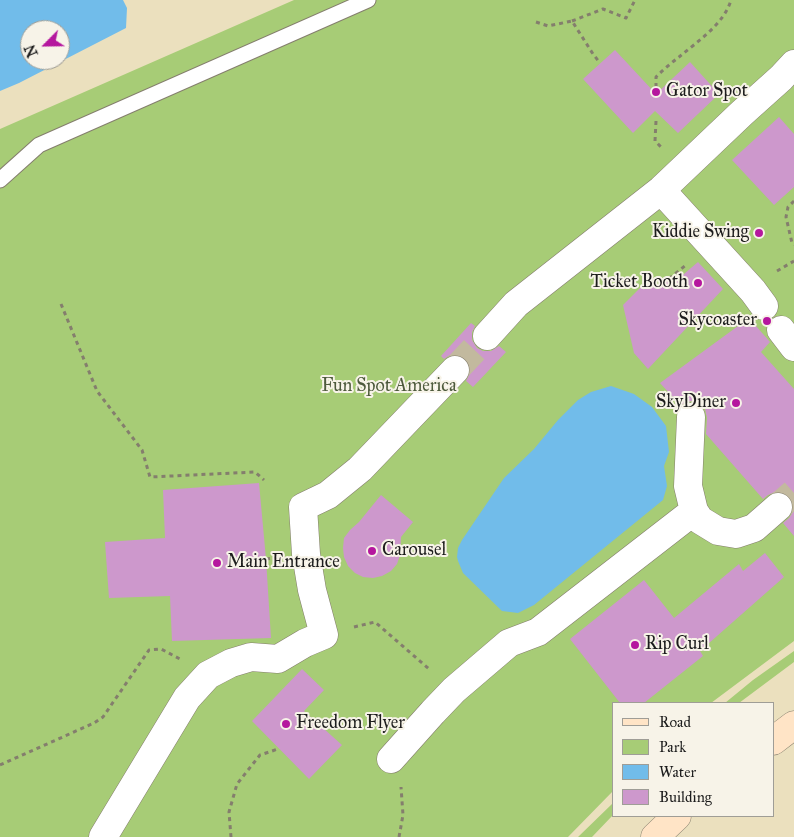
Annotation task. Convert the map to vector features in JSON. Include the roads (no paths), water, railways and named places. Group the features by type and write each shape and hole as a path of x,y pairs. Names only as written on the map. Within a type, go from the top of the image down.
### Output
{"street":[{"path":"487,336 516,304 661,190 782,78 794,64"},
{"path":"661,190 753,291 764,306"},
{"path":"103,837 186,698 208,675 231,663 251,657 278,658 324,635 312,590 306,554 303,507 328,496 360,469 455,370"},
{"path":"691,417 688,486 694,511 700,520 718,531 736,534 754,528 778,507"},
{"path":"391,759 454,690 509,643 538,632 694,511"},
{"path":"774,740 794,725"},
{"path":"655,837 676,817"}],"lane":[{"path":"0,180 39,145 368,0"}],"water":[{"path":"0,0 123,0 127,8 126,28 70,57 70,20 20,20 20,70 44,70 0,91"},
{"path":"611,386 634,394 652,407 666,426 669,452 664,466 667,486 663,500 534,605 518,613 502,611 463,573 457,557 458,548 504,478 534,449 558,420 578,400 591,392"}],"tunnel":[{"path":"455,370 487,336"},
{"path":"778,507 794,493"}],"place":[{"name":"Gator Spot","path":"656,92"},
{"name":"Kiddie Swing","path":"759,233"},
{"name":"Ticket Booth","path":"698,283"},
{"name":"Skycoaster","path":"767,321"},
{"name":"SkyDiner","path":"736,403"},
{"name":"Carousel","path":"372,551"},
{"name":"Main Entrance","path":"217,563"},
{"name":"Rip Curl","path":"635,645"},
{"name":"Freedom Flyer","path":"286,724"}],"park label":[{"name":"Fun Spot America","path":"389,387"}]}
